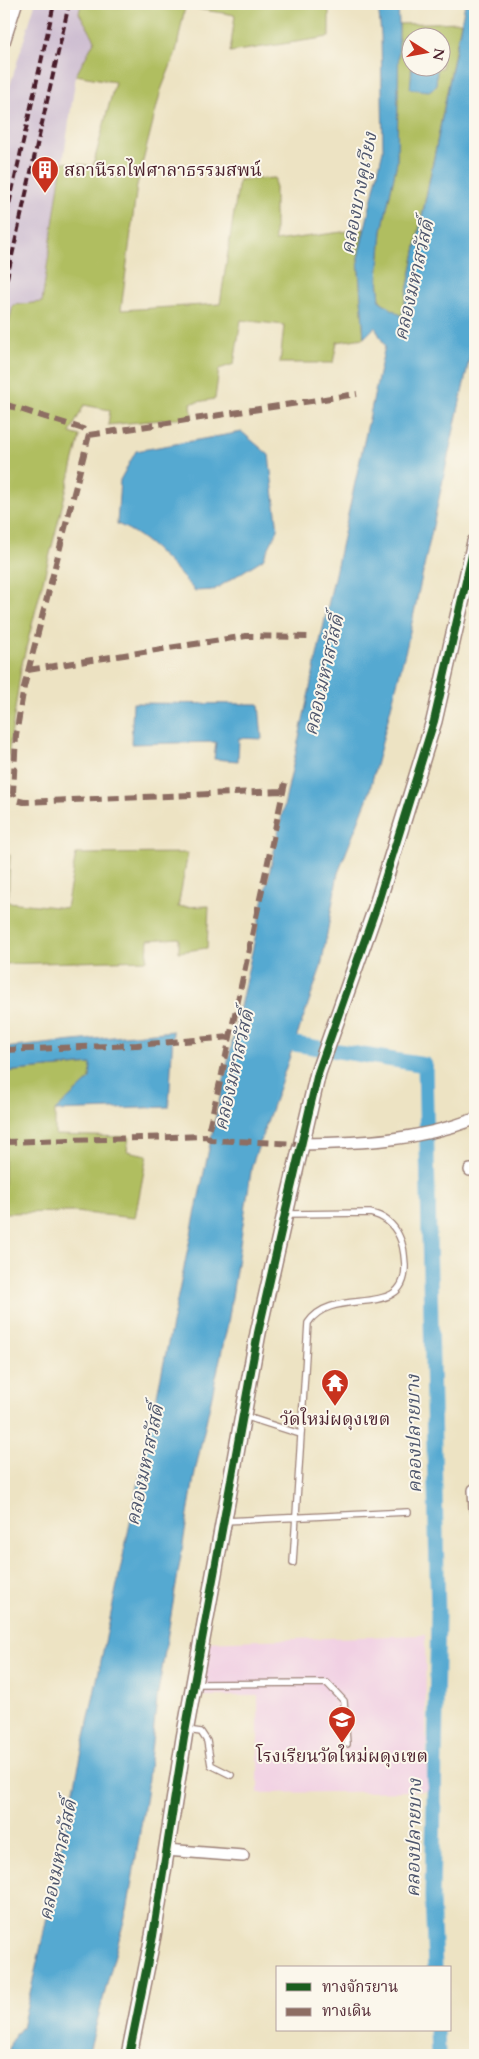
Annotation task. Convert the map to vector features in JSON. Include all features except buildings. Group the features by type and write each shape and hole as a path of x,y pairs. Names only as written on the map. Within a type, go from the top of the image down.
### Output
{"street":[{"path":"4,42 16,4"},
{"path":"129,2055 153,1936 185,1729 260,1324 301,1144 318,1073 376,908 434,721 475,542"},
{"path":"301,1144 374,1143 453,1127 475,1119"},
{"path":"474,1490 475,1509"},
{"path":"166,1850 243,1856"}],"lane":[{"path":"285,1214 370,1213 379,1215 392,1226 404,1247 405,1278 397,1290 388,1297 362,1303 338,1303 314,1314 308,1323 293,1563"},
{"path":"244,1416 300,1434"},
{"path":"224,1521 295,1516 408,1512"},
{"path":"194,1684 327,1684 344,1701 347,1744"},
{"path":"185,1729 201,1732 207,1741 210,1765 232,1775"}],"shaded area":[{"path":"35,4 81,4 79,13 95,40 76,75 42,303 13,305 4,346 4,105"},
{"name":"โรงเรียนวัดใหม่ผดุงเขต","path":"425,1635 427,1791 258,1793 258,1696 192,1696 201,1642"}],"green space":[{"path":"81,4 329,4 329,37 230,52 235,15 185,7 176,52 161,90 137,185 121,310 220,304 239,180 275,178 275,241 364,229 358,258 364,338 337,342 333,363 280,363 284,325 241,320 234,364 219,369 215,399 191,403 192,417 108,425 110,410 84,405 70,433 80,436 21,668 4,786 4,346 13,305 42,302 62,162 93,166 115,82 76,75 95,40 79,13"},
{"path":"461,22 452,67 452,28 402,28 402,78 411,78 411,89 436,86 436,78 450,78 402,316 380,301 378,278 382,231 397,162 399,24"},
{"path":"188,853 178,907 209,906 207,948 179,952 179,938 148,940 147,960 4,964 4,856 10,855 8,902 66,908 76,854"},
{"path":"92,1064 90,1079 55,1111 55,1135 129,1137 127,1151 147,1155 135,1218 74,1212 4,1213 4,1072"}],"water":[{"name":"คลองมหาสวัสดิ์","path":"378,4 398,4 397,162 382,231 378,278 380,301 402,316 450,78 452,78 452,68 465,4 475,4 475,333 407,645 368,797 338,873 321,967 252,1165 228,1323 195,1472 157,1699 146,1795 128,1906 88,2055 8,2055 11,2041 22,2027 40,1950 214,1125 385,346 375,327 364,338 358,258 383,150 381,35"},
{"path":"411,78 436,78 436,86 429,91 410,89"},
{"path":"242,432 269,455 278,530 263,559 214,590 195,591 150,544 117,524 120,480 136,451"},
{"path":"133,703 259,704 262,739 239,738 238,761 214,759 216,742 131,744"},
{"path":"173,1031 169,1107 55,1111 90,1079 91,1064 4,1072 4,1048"}],"waterway":[{"name":"คลองปลายบาง","path":"276,1041 425,1065 438,1615 432,1897 435,1966"},
{"name":"คลองปลายบาง","path":"437,2032 438,2055"}],"railway":[{"path":"4,227 54,4"},
{"path":"4,291 69,4"}],"marked path":[{"path":"89,435 357,394"},
{"path":"4,404 83,429 89,435 24,687 16,735 13,793 16,800 24,802 283,791"},
{"path":"28,670 246,636 311,637"},
{"path":"285,783 207,1136 210,1140 301,1144"},
{"path":"4,1050 137,1045 230,1037"},
{"path":"4,1142 207,1136"}],"cycle path":[{"path":"129,2055 153,1936 184,1738 258,1333 285,1214 318,1073 376,908 434,721 475,542"}],"place":[{"name":"สถานีรถไฟศาลาธรรมสพน์","path":"45,194"},
{"name":"วัดใหม่ผดุงเขต","path":"335,1407"},
{"name":"โรงเรียนวัดใหม่ผดุงเขต","path":"342,1744"}],"water label":[{"name":"คลองบางคูเวียง","path":"358,193"}]}
